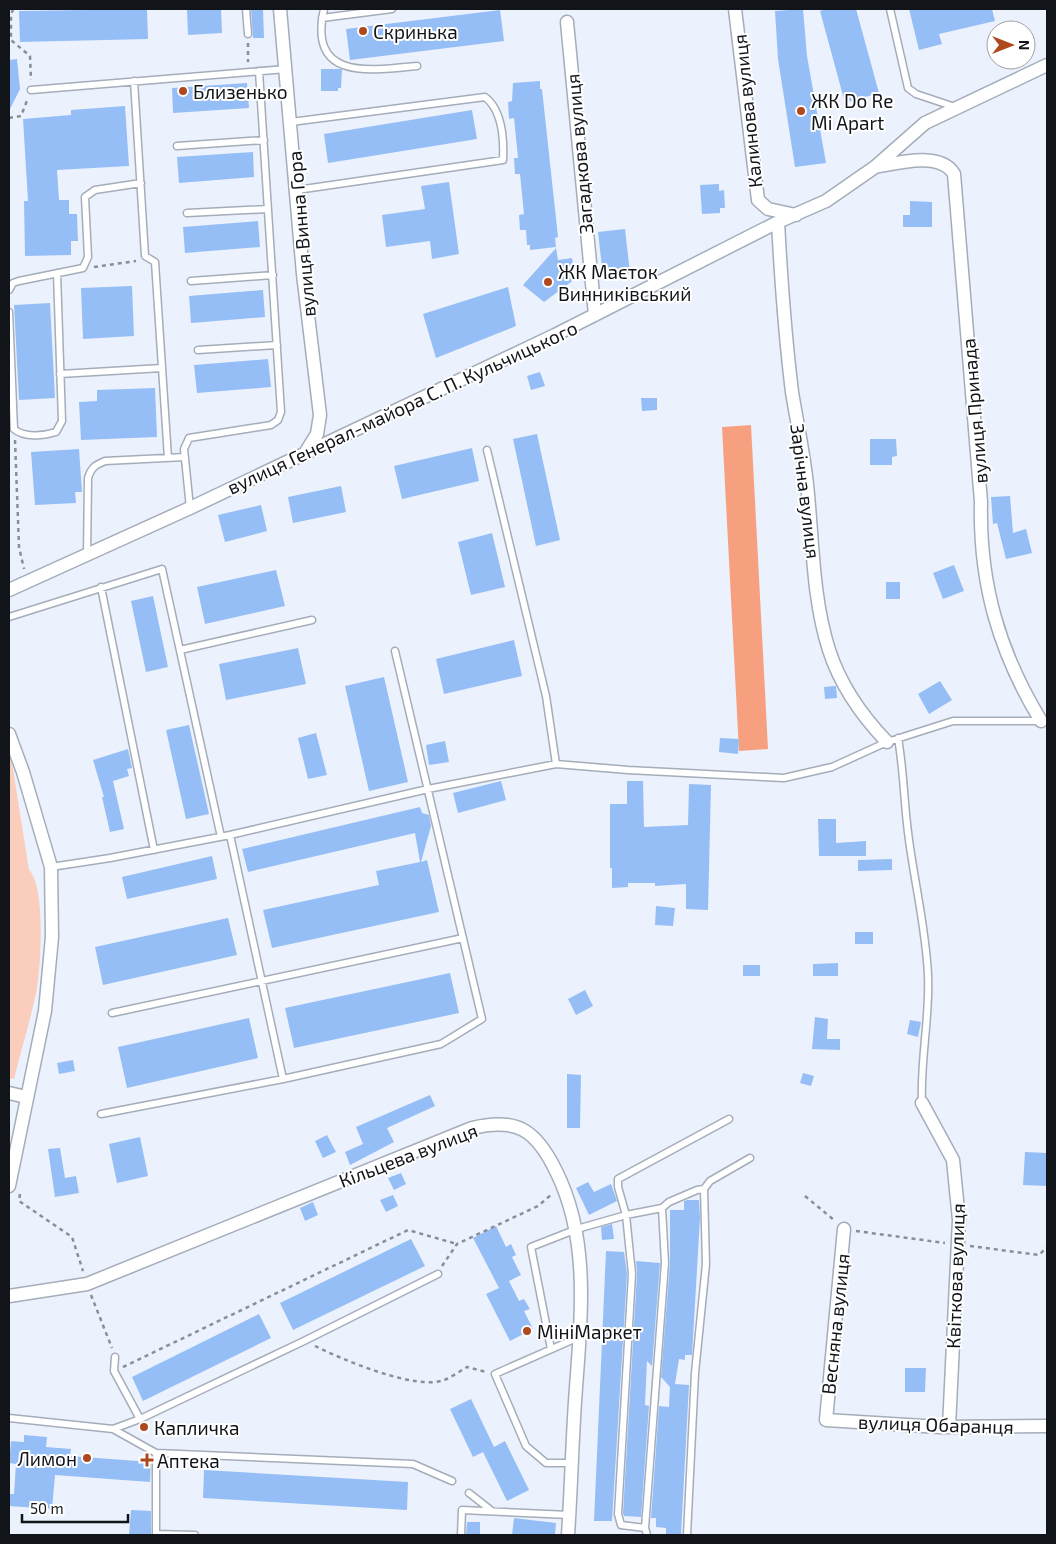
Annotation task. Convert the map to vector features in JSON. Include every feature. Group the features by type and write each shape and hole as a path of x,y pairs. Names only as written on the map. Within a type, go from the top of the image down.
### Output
{"street":[{"name":"вулиця Винна Гора","path":"280,9 303,274 320,415 317,434 304,455"},
{"name":"Калинова вулиця","path":"735,9 758,200 768,209 796,215"},
{"name":"Загадкова вулиця","path":"567,22 595,315"},
{"name":"вулиця Генерал-майора С. П. Кульчицького","path":"9,590 87,556 304,455 595,315 778,222 826,201 875,167 925,122 1047,65"},
{"name":"вулиця Принада","path":"875,167 903,162 938,161 949,166 954,174 981,502 981,528 990,601 998,634 1007,656 1041,721"},
{"name":"Зарічна вулиця","path":"778,222 782,300 792,392 807,483 821,614 829,650 845,685 868,722 893,740"},
{"path":"9,734 23,772 51,867 52,937 45,1011 9,1186"},
{"path":"9,1093 26,1097"},
{"name":"Квіткова вулиця","path":"922,1104 953,1160 959,1220 950,1427"},
{"name":"Кільцева вулиця","path":"9,1296 87,1284 472,1128 489,1124 504,1124 528,1132 543,1148 563,1184 577,1229 580,1261 579,1337 568,1535"},
{"name":"Весняна вулиця","path":"826,1420 844,1229"},
{"name":"вулиця Обаранця","path":"826,1420 950,1427 1047,1426"}],"lane":[{"path":"246,9 248,34"},
{"path":"324,9 322,40 329,57 335,63 356,69 416,66"},
{"path":"322,18 392,9"},
{"path":"890,9 908,88 924,97 955,107"},
{"path":"31,90 286,69"},
{"path":"190,508 185,443 195,435 267,426 278,420 282,408 259,71"},
{"path":"134,81 147,259 155,262 168,458"},
{"path":"291,122 485,96 492,102 504,137 503,160 297,190"},
{"path":"177,146 264,140"},
{"path":"9,290 13,283 19,281 83,268 88,257 85,197 95,190 141,183"},
{"path":"187,213 268,209"},
{"path":"9,312 14,429 26,435 56,432 60,428 57,273"},
{"path":"191,281 273,275"},
{"path":"198,350 278,345"},
{"path":"60,374 162,368"},
{"path":"487,450 546,696 556,764"},
{"path":"87,556 88,478 96,464 104,461 185,457"},
{"path":"9,617 162,569 221,837"},
{"path":"101,588 154,850"},
{"path":"180,650 312,620"},
{"path":"101,1114 283,1079 441,1044 482,1019 396,651"},
{"path":"51,867 221,837 428,788 556,764 628,770 784,778 832,767 893,740 953,721 1041,721"},
{"path":"893,740 904,776 908,838 928,973 929,1005 921,1076 922,1104"},
{"path":"230,835 283,1079"},
{"path":"112,1013 463,938"},
{"path":"645,1528 621,1525 618,1514 632,1274 626,1215 618,1187 618,1179 729,1119"},
{"path":"687,1535 695,1373 706,1264 704,1189 710,1181 750,1158"},
{"path":"551,1349 531,1247 577,1229 626,1215 662,1208 669,1202 704,1189"},
{"path":"647,1535 645,1528 665,1263 662,1208"},
{"path":"113,1429 140,1419 304,1341 438,1274"},
{"path":"571,1463 546,1463 526,1446 495,1374 579,1337"},
{"path":"115,1357 114,1371 140,1419"},
{"path":"9,1418 113,1429 156,1453 413,1464 452,1481"},
{"path":"156,1453 156,1535 195,1535"},
{"path":"469,1493 493,1511"},
{"path":"461,1535 462,1510 569,1516"}],"path":[{"path":"9,118 21,116 31,90 30,56 11,40 11,15 14,9"},
{"path":"248,34 249,72"},
{"path":"83,268 147,259"},
{"path":"14,429 19,547 27,582"},
{"path":"438,1274 456,1244 538,1206 563,1184"},
{"path":"805,1196 844,1229 1039,1255 1047,1247"},
{"path":"19,1201 72,1237 87,1284 115,1357"},
{"path":"114,1371 408,1230 456,1244"},
{"path":"304,1341 379,1373 418,1381 443,1381 467,1367 495,1374"}],"shaded area":[{"path":"751,425 768,749 739,751 722,427"},
{"path":"9,754 29,870 38,893 41,929 38,982 14,1079 9,1078"}],"building":[{"path":"147,9 148,39 20,42 19,11"},
{"path":"187,9 221,9 222,33 188,35"},
{"path":"251,9 263,9 264,38 253,38"},
{"name":"ЖК Do Re Mi Apart","path":"803,9 807,56 826,163 795,167 778,59 775,11"},
{"path":"827,9 856,9 879,93 845,103 820,11"},
{"path":"909,9 992,9 995,20 986,20 986,23 939,34 942,44 919,50"},
{"path":"500,10 504,41 350,60 346,29"},
{"path":"17,59 20,89 9,111 9,60"},
{"path":"321,69 342,69 341,88 338,88 338,91 321,91"},
{"path":"540,81 558,237 555,238 556,247 530,250 530,245 527,245 526,230 520,230 519,215 524,214 520,174 515,174 514,158 518,158 514,118 509,119 508,102 512,101 513,83"},
{"path":"247,83 249,108 173,113 172,88"},
{"path":"125,106 129,166 57,170 59,200 69,200 69,214 77,214 78,241 71,241 71,255 25,256 24,201 28,201 23,119 71,115 71,110"},
{"path":"472,110 477,139 328,163 324,134"},
{"path":"253,152 254,177 179,183 177,157"},
{"path":"449,182 459,254 432,259 430,241 386,247 382,215 425,209 421,186"},
{"path":"719,184 719,191 724,190 725,208 720,208 720,213 702,214 700,185"},
{"path":"910,201 932,202 932,227 903,227 903,215 910,215"},
{"path":"258,221 260,247 185,253 183,227"},
{"path":"625,229 630,273 603,276 598,232"},
{"name":"ЖК Маєток Винниківський","path":"556,248 558,260 572,258 575,279 544,302 523,285"},
{"path":"132,286 134,336 83,339 81,288"},
{"path":"508,287 516,326 436,358 423,314"},
{"path":"263,290 265,317 191,323 189,296"},
{"path":"50,303 55,398 19,400 14,305"},
{"path":"268,359 271,387 197,393 194,365"},
{"path":"540,372 545,386 531,390 527,376"},
{"path":"155,388 157,437 81,440 79,402 97,401 97,390"},
{"path":"641,398 657,398 657,410 642,411"},
{"path":"537,434 560,540 536,546 513,439"},
{"path":"870,439 896,439 897,456 892,457 892,465 870,465"},
{"path":"472,448 479,481 402,499 394,466"},
{"path":"79,449 82,492 75,492 76,503 35,505 31,452"},
{"path":"341,486 346,512 293,523 288,497"},
{"path":"1010,496 1013,533 1026,529 1032,553 1006,559 997,523 993,524 991,497"},
{"path":"261,505 267,531 225,542 218,515"},
{"path":"492,533 505,587 471,595 458,542"},
{"path":"954,565 964,591 943,599 933,573"},
{"path":"276,570 285,606 205,624 197,587"},
{"path":"886,582 900,582 900,599 886,599"},
{"path":"153,596 168,667 146,672 131,601"},
{"path":"514,640 522,676 444,694 436,659"},
{"path":"298,648 306,684 226,700 219,664"},
{"path":"384,677 408,782 369,791 345,686"},
{"path":"940,681 952,700 929,714 918,694"},
{"path":"836,686 837,698 825,699 824,687"},
{"path":"189,725 209,814 186,819 166,730"},
{"path":"316,733 327,775 308,779 298,738"},
{"path":"720,738 739,739 738,754 719,752"},
{"path":"445,741 449,762 429,765 426,745"},
{"path":"128,749 132,768 127,769 129,776 113,781 124,829 110,832 102,797 104,797 93,760"},
{"path":"501,781 506,800 458,813 453,793"},
{"path":"627,781 643,781 644,827 688,825 689,784 711,785 708,910 686,909 686,884 655,886 655,883 628,883 628,887 612,888 612,868 610,868 610,804 627,804"},
{"path":"420,807 422,813 429,815 431,826 421,862 427,860 439,912 272,948 263,910 379,885 376,871 420,862 415,833 248,872 242,849"},
{"path":"818,819 836,819 836,843 866,841 866,856 819,856"},
{"path":"212,856 217,879 127,899 122,877"},
{"path":"892,859 892,870 858,871 858,860"},
{"path":"656,906 675,908 673,926 655,925"},
{"path":"228,918 237,955 103,985 95,947"},
{"path":"855,932 873,932 873,944 855,944"},
{"path":"838,963 838,976 813,976 813,964"},
{"path":"743,965 760,965 760,976 743,976"},
{"path":"450,973 459,1013 294,1048 285,1008"},
{"path":"585,990 593,1006 576,1015 568,999"},
{"path":"815,1017 828,1019 827,1039 840,1039 840,1050 812,1049"},
{"path":"249,1018 258,1058 127,1088 118,1047"},
{"path":"910,1020 921,1022 918,1037 907,1034"},
{"path":"73,1060 75,1071 59,1074 57,1063"},
{"path":"803,1073 814,1076 811,1086 800,1083"},
{"path":"567,1074 581,1075 580,1128 567,1128"},
{"path":"430,1095 435,1106 387,1128 394,1142 350,1165 345,1152 363,1144 356,1127"},
{"path":"327,1135 336,1152 323,1158 315,1141"},
{"path":"140,1137 148,1176 117,1183 109,1144"},
{"path":"60,1148 65,1178 76,1176 79,1193 55,1197 48,1149"},
{"path":"1025,1152 1047,1153 1047,1186 1023,1185"},
{"path":"401,1173 406,1184 394,1190 388,1178"},
{"path":"588,1182 594,1192 611,1184 617,1201 589,1215 576,1188"},
{"path":"393,1195 398,1206 386,1212 380,1200"},
{"path":"699,1200 700,1218 692,1355 685,1355 685,1360 679,1359 675,1384 689,1385 681,1535 666,1535 666,1528 656,1527 656,1518 651,1518 659,1406 669,1407 670,1387 661,1377 670,1263 670,1210 684,1210 684,1201"},
{"path":"313,1202 318,1215 305,1221 300,1208"},
{"path":"612,1224 614,1239 602,1240 601,1227"},
{"path":"496,1226 506,1247 511,1244 516,1255 512,1257 521,1275 509,1281 519,1301 524,1299 530,1309 524,1311 533,1329 510,1341 486,1294 499,1288 473,1238"},
{"path":"411,1239 425,1266 293,1330 280,1303"},
{"path":"606,1251 624,1252 627,1274 612,1521 594,1521"},
{"path":"636,1261 660,1263 652,1366 647,1361 645,1405 649,1406 641,1517 624,1516 623,1513 637,1274"},
{"path":"259,1314 271,1338 143,1401 132,1377"},
{"path":"905,1368 926,1368 925,1392 905,1392"},
{"path":"471,1399 494,1447 505,1441 529,1490 507,1501 483,1452 473,1457 450,1409"},
{"path":"24,1435 47,1437 46,1447 71,1449 70,1456 151,1462 150,1482 55,1475 52,1509 9,1506 9,1494 14,1494 16,1464 9,1463 11,1441 24,1442"},
{"path":"204,1470 408,1482 407,1510 203,1498"},
{"path":"131,1510 151,1511 151,1535 129,1535"},
{"path":"514,1518 556,1523 555,1535 512,1535"},
{"path":"467,1522 480,1522 480,1535 466,1535"}],"place":[{"name":"Скринька","path":"363,31"},
{"name":"Близенько","path":"183,91"},
{"name":"ЖК Do Re Mi Apart","path":"801,111"},
{"name":"ЖК Маєток Винниківський","path":"548,282"},
{"name":"МініМаркет","path":"527,1331"},
{"name":"Капличка","path":"144,1427"},
{"name":"Лимон","path":"87,1458"},
{"name":"Аптека","path":"147,1460"}]}
